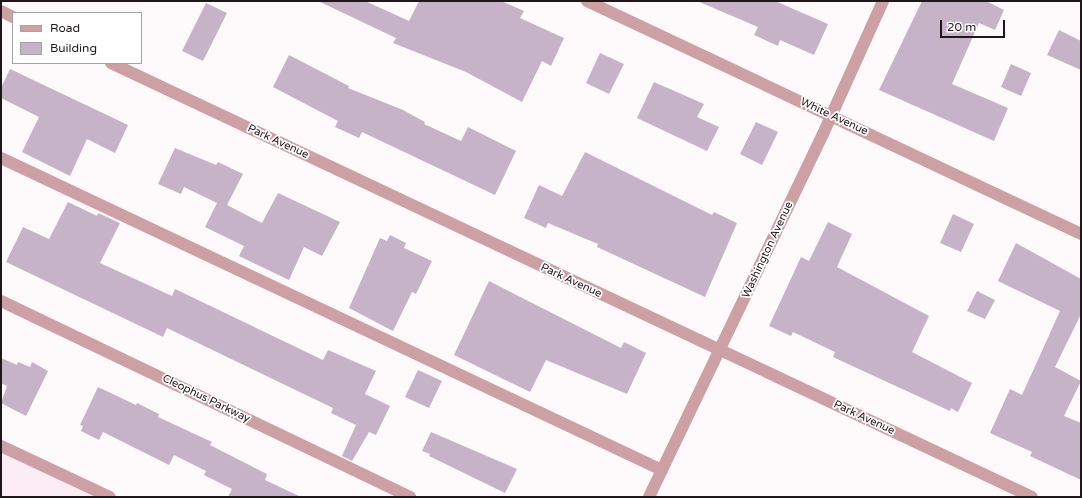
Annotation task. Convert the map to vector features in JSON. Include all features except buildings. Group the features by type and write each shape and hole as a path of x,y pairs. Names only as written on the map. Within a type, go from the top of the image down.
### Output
{"street":[{"name":"White Avenue","path":"587,1 1081,234"},
{"name":"Washington Avenue","path":"649,497 720,350 883,1"},
{"path":"1,11 12,16"},
{"name":"Park Avenue","path":"113,64 1032,497"},
{"path":"1,158 662,470"},
{"name":"Cleophus Parkway","path":"1,301 411,497"},
{"path":"1,446 110,497"}],"shaded area":[{"path":"1,446 110,497 1,497"}]}
